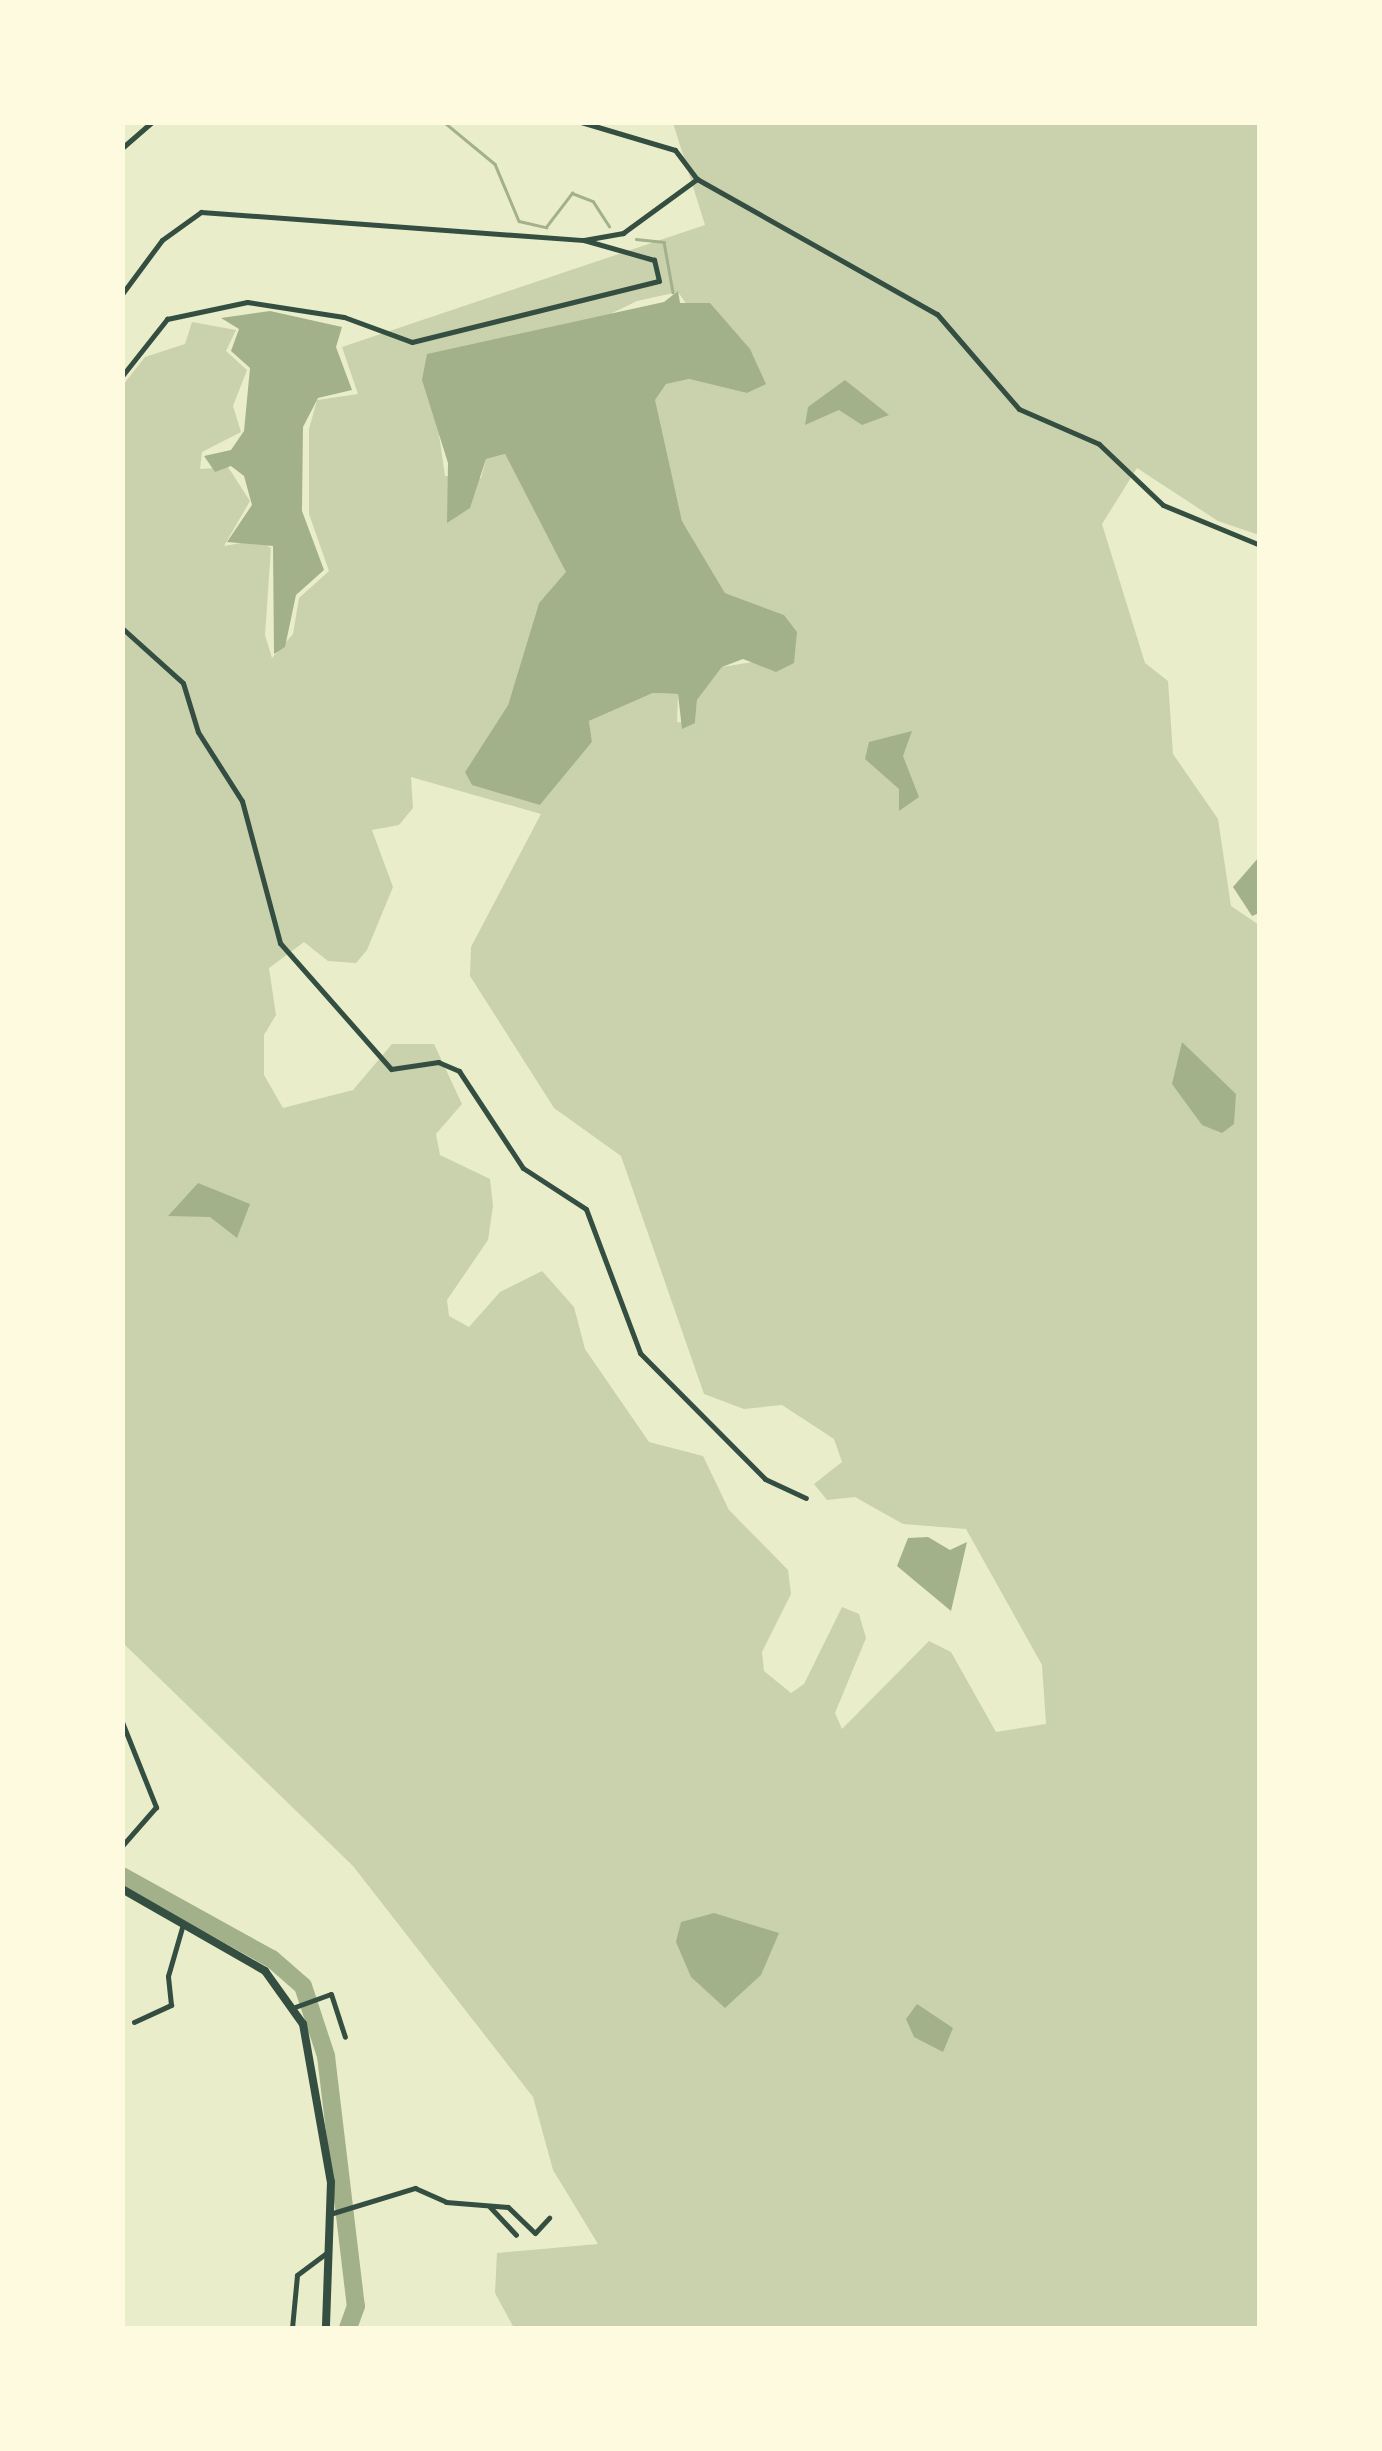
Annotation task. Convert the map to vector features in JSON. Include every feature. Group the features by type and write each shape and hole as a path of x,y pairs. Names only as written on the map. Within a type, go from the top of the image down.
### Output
{"main road":[{"path":"122,1889 266,1971 298,2005 311,2054 338,2213 326,2328"}],"street":[{"path":"122,148 152,122"},
{"path":"580,122 660,141 697,178 937,314 1002,395 1099,444 1162,505 1260,545"},
{"path":"584,240 623,234 697,178"},
{"path":"122,294 162,240 201,212 584,240 654,260 659,281 432,340 377,335 344,317 267,300 179,314 157,324 122,376"},
{"path":"122,628 184,683 198,732 246,812 280,943 391,1069 438,1062 458,1072 523,1168 586,1209 640,1352 766,1478 806,1498"},
{"path":"122,1722 156,1808 122,1846"},
{"path":"134,2022 171,2004 168,1976 184,1921"},
{"path":"298,2005 317,1994 336,2000 345,2037"},
{"path":"338,2213 415,2188 508,2207 536,2233 549,2218"},
{"path":"490,2206 516,2236"},
{"path":"292,2328 297,2275 332,2250"}],"shaded area":[{"path":"673,123 1259,123 1259,535 1218,521 1137,468 1102,524 1145,663 1168,681 1173,754 1218,819 1231,906 1259,925 1259,2328 514,2328 495,2293 497,2253 598,2244 553,2170 533,2097 353,1866 123,1643 123,385 145,357 185,344 192,322 236,330 226,351 247,370 233,406 241,432 202,452 200,469 228,467 250,501 224,546 258,540 271,548 265,635 272,658 293,634 299,598 329,571 309,514 309,429 317,400 358,394 342,347 705,225","holes":["678,292 748,393 689,379 665,384 654,400 682,521 725,593 784,615 759,661 722,667 697,700 695,723 677,722 678,694 653,693 589,721 592,742 540,805 465,772 508,705 539,603 567,572 505,454 486,459 481,478 445,476 434,399 637,301","411,777 541,814 471,947 470,976 554,1108 621,1156 704,1394 744,1409 782,1405 834,1439 842,1462 814,1484 827,1500 855,1497 903,1524 966,1529 1042,1665 1046,1724 996,1732 951,1652 929,1641 842,1729 835,1713 866,1638 859,1614 842,1607 804,1684 791,1693 764,1671 762,1652 791,1594 788,1570 729,1510 703,1456 649,1442 585,1349 574,1307 542,1271 500,1292 469,1327 449,1316 447,1300 488,1240 493,1206 490,1179 440,1155 436,1134 462,1104 434,1044 392,1044 353,1090 283,1108 264,1075 264,1035 276,1015 269,968 304,942 328,961 356,963 367,950 393,887 372,830 399,825 413,808"]},
{"path":"678,291 680,303 710,303 750,349 766,384 747,393 689,379 666,384 655,400 682,521 725,593 784,615 797,632 794,663 776,672 743,659 722,667 697,700 695,723 682,729 678,694 653,693 589,721 592,742 540,805 472,785 465,772 508,705 539,603 566,572 505,454 486,459 470,508 447,523 448,463 422,380 427,354 664,302"},
{"path":"270,311 342,327 336,347 352,390 318,398 303,427 302,511 324,570 296,595 285,647 274,654 273,546 227,542 252,505 244,476 231,466 215,472 204,456 231,450 244,431 250,368 231,351 239,329 221,318"},
{"path":"845,380 889,415 862,425 839,410 805,425 808,407"},
{"path":"912,731 903,756 919,797 899,811 899,789 865,759 869,742"},
{"path":"1259,857 1259,913 1252,916 1233,887"},
{"path":"1182,1042 1236,1094 1234,1124 1222,1133 1202,1125 1172,1084"},
{"path":"198,1183 250,1204 237,1238 210,1217 168,1216"},
{"path":"928,1537 950,1550 967,1542 951,1611 897,1566 908,1538"},
{"path":"714,1913 779,1933 761,1975 725,2008 691,1977 676,1942 681,1922"},
{"path":"917,2004 953,2028 943,2052 914,2037 906,2019"}],"waterway":[{"path":"444,122 495,164 519,221 546,227 572,193 593,201 609,226"},
{"path":"636,239 664,242 673,292"},
{"path":"122,1876 272,1959 303,1986 326,2056 356,2306 348,2328"}]}
